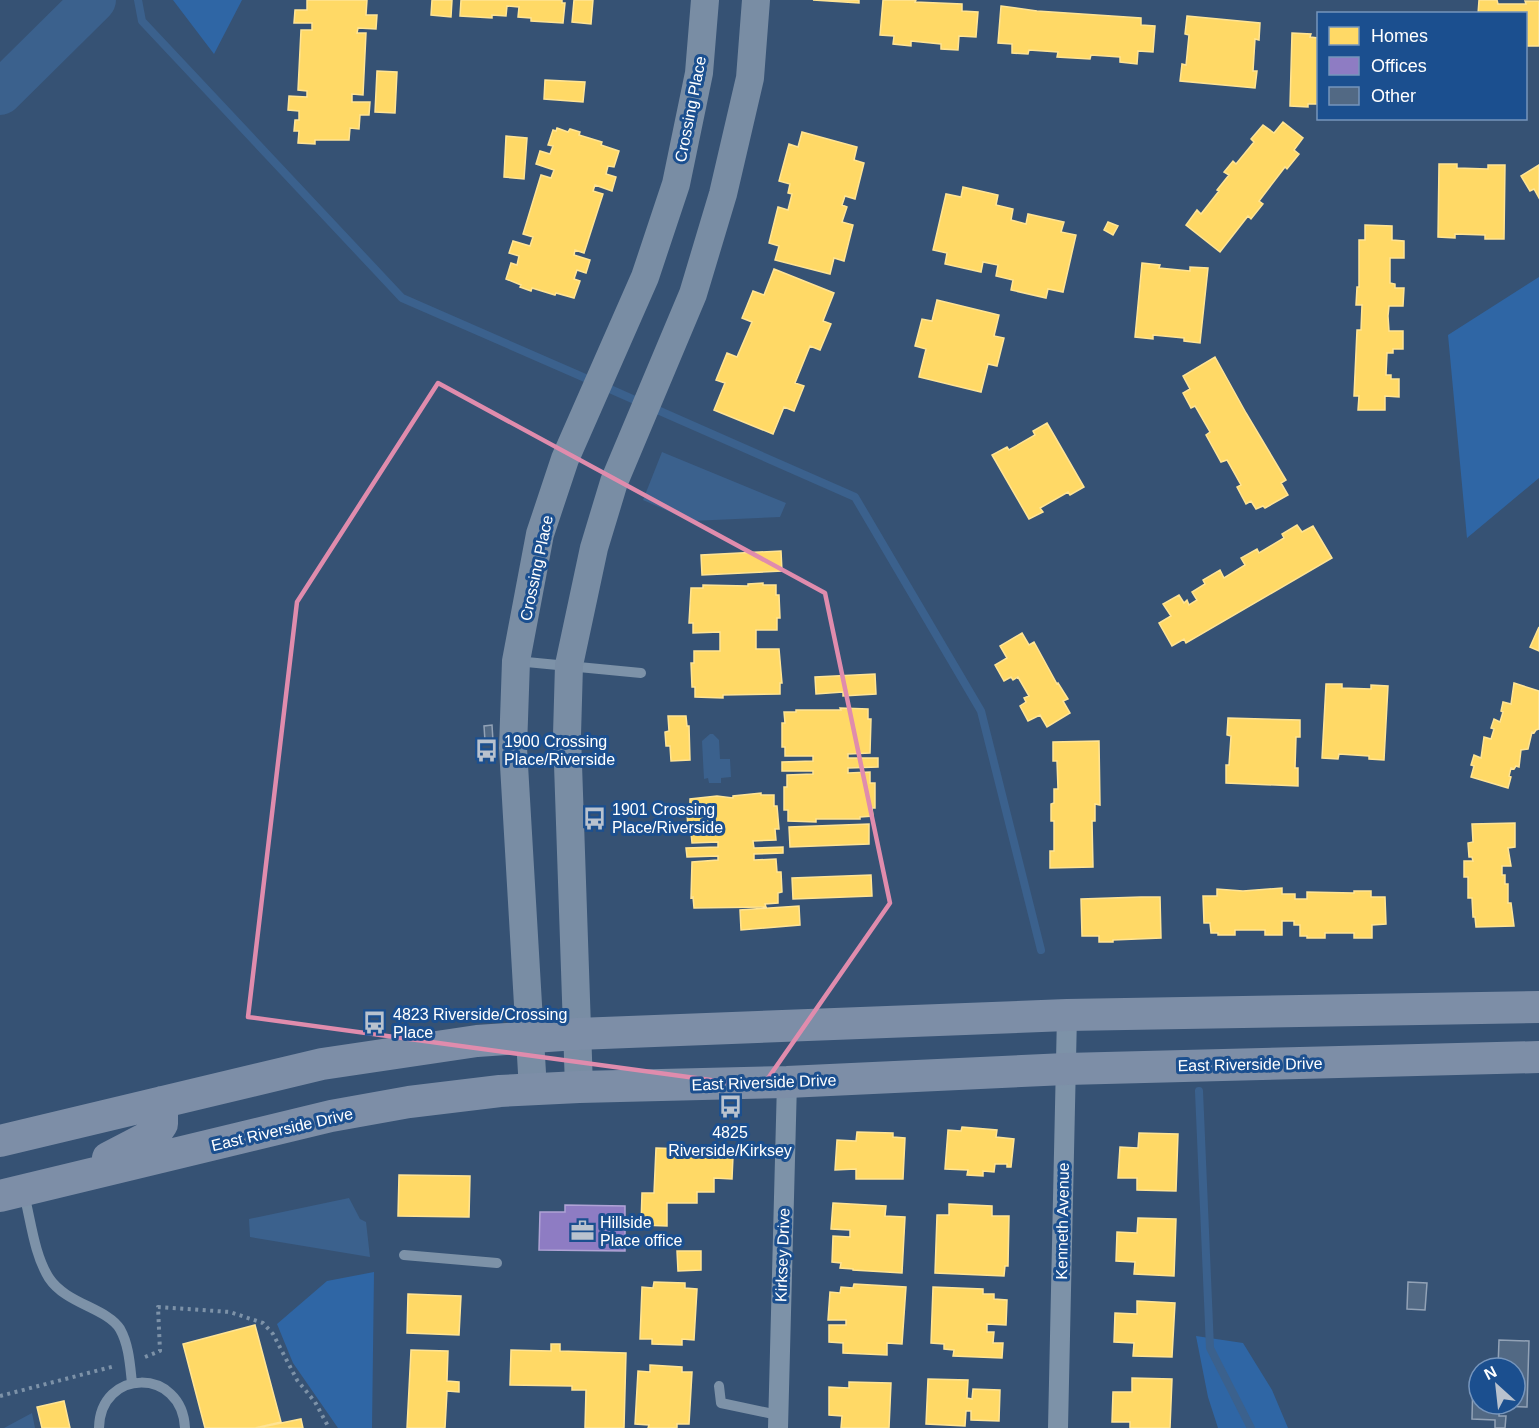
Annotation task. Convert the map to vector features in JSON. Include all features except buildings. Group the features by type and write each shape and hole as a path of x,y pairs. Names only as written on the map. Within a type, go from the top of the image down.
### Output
{"main road":[{"path":"0,1141 322,1064 477,1041 530,1036 1067,1015 1539,1007"},
{"name":"East Riverside Drive","path":"11,1193 331,1116 409,1102 533,1090 787,1082 1065,1069 1539,1057"},
{"path":"68,1180 156,1133 162,1124 162,1102"}],"street":[{"name":"Crossing Place","path":"533,1090 513,748 516,661 540,534 565,459 645,277 676,184 699,73 705,0"},
{"path":"579,1087 567,735 569,665 594,548 614,482 693,294 723,195 750,78 756,0"},
{"name":"Kenneth Avenue","path":"1058,1428 1067,1015"},
{"name":"Kirksey Drive","path":"778,1421 787,1082"}],"lane":[{"path":"516,661 641,673"},
{"path":"11,1193 50,1280 73,1300 111,1319 117,1325 128,1349 132,1383"},
{"path":"404,1255 497,1263"},
{"path":"99,1428 100,1412 107,1399 118,1389 132,1383 145,1382 159,1385 180,1403 185,1428"},
{"path":"719,1386 721,1403 778,1421"}],"path":[{"path":"151,1355 160,1351 158,1307 216,1310 253,1318 268,1328 297,1380 315,1402 329,1428"},
{"path":"0,1396 115,1366"}],"highlighted area":[{"path":"438,383 825,593 890,903 762,1087 248,1017 297,602"}],"shaded area":[{"path":"173,0 242,0 214,54"},
{"path":"1539,277 1539,478 1467,538 1448,335"},
{"path":"662,452 786,503 780,517 691,521 643,500"},
{"path":"710,734 719,740 720,759 730,759 731,777 721,778 721,783 709,783 708,778 704,779 702,741"},
{"path":"349,1198 360,1219 366,1222 370,1257 250,1237 249,1219"},
{"path":"374,1272 372,1428 338,1428 293,1363 277,1324 327,1281"},
{"path":"1196,1336 1243,1343 1272,1390 1288,1428 1218,1428 1208,1397"},
{"path":"32,1413 35,1428 4,1428"}],"waterway":[{"path":"0,93 94,0"},
{"path":"138,0 142,21 402,298 592,381"},
{"path":"603,386 855,497 981,711 1041,950"},
{"path":"1199,1091 1210,1348 1251,1428"}],"place":[{"name":"1900 Crossing Place/Riverside","path":"486,750"},
{"name":"1901 Crossing Place/Riverside","path":"594,818"},
{"name":"4823 Riverside/Crossing Place","path":"375,1023"},
{"name":"4825 Riverside/Kirksey","path":"730,1107"},
{"name":"Hillside Place office","path":"582,1231"}]}
